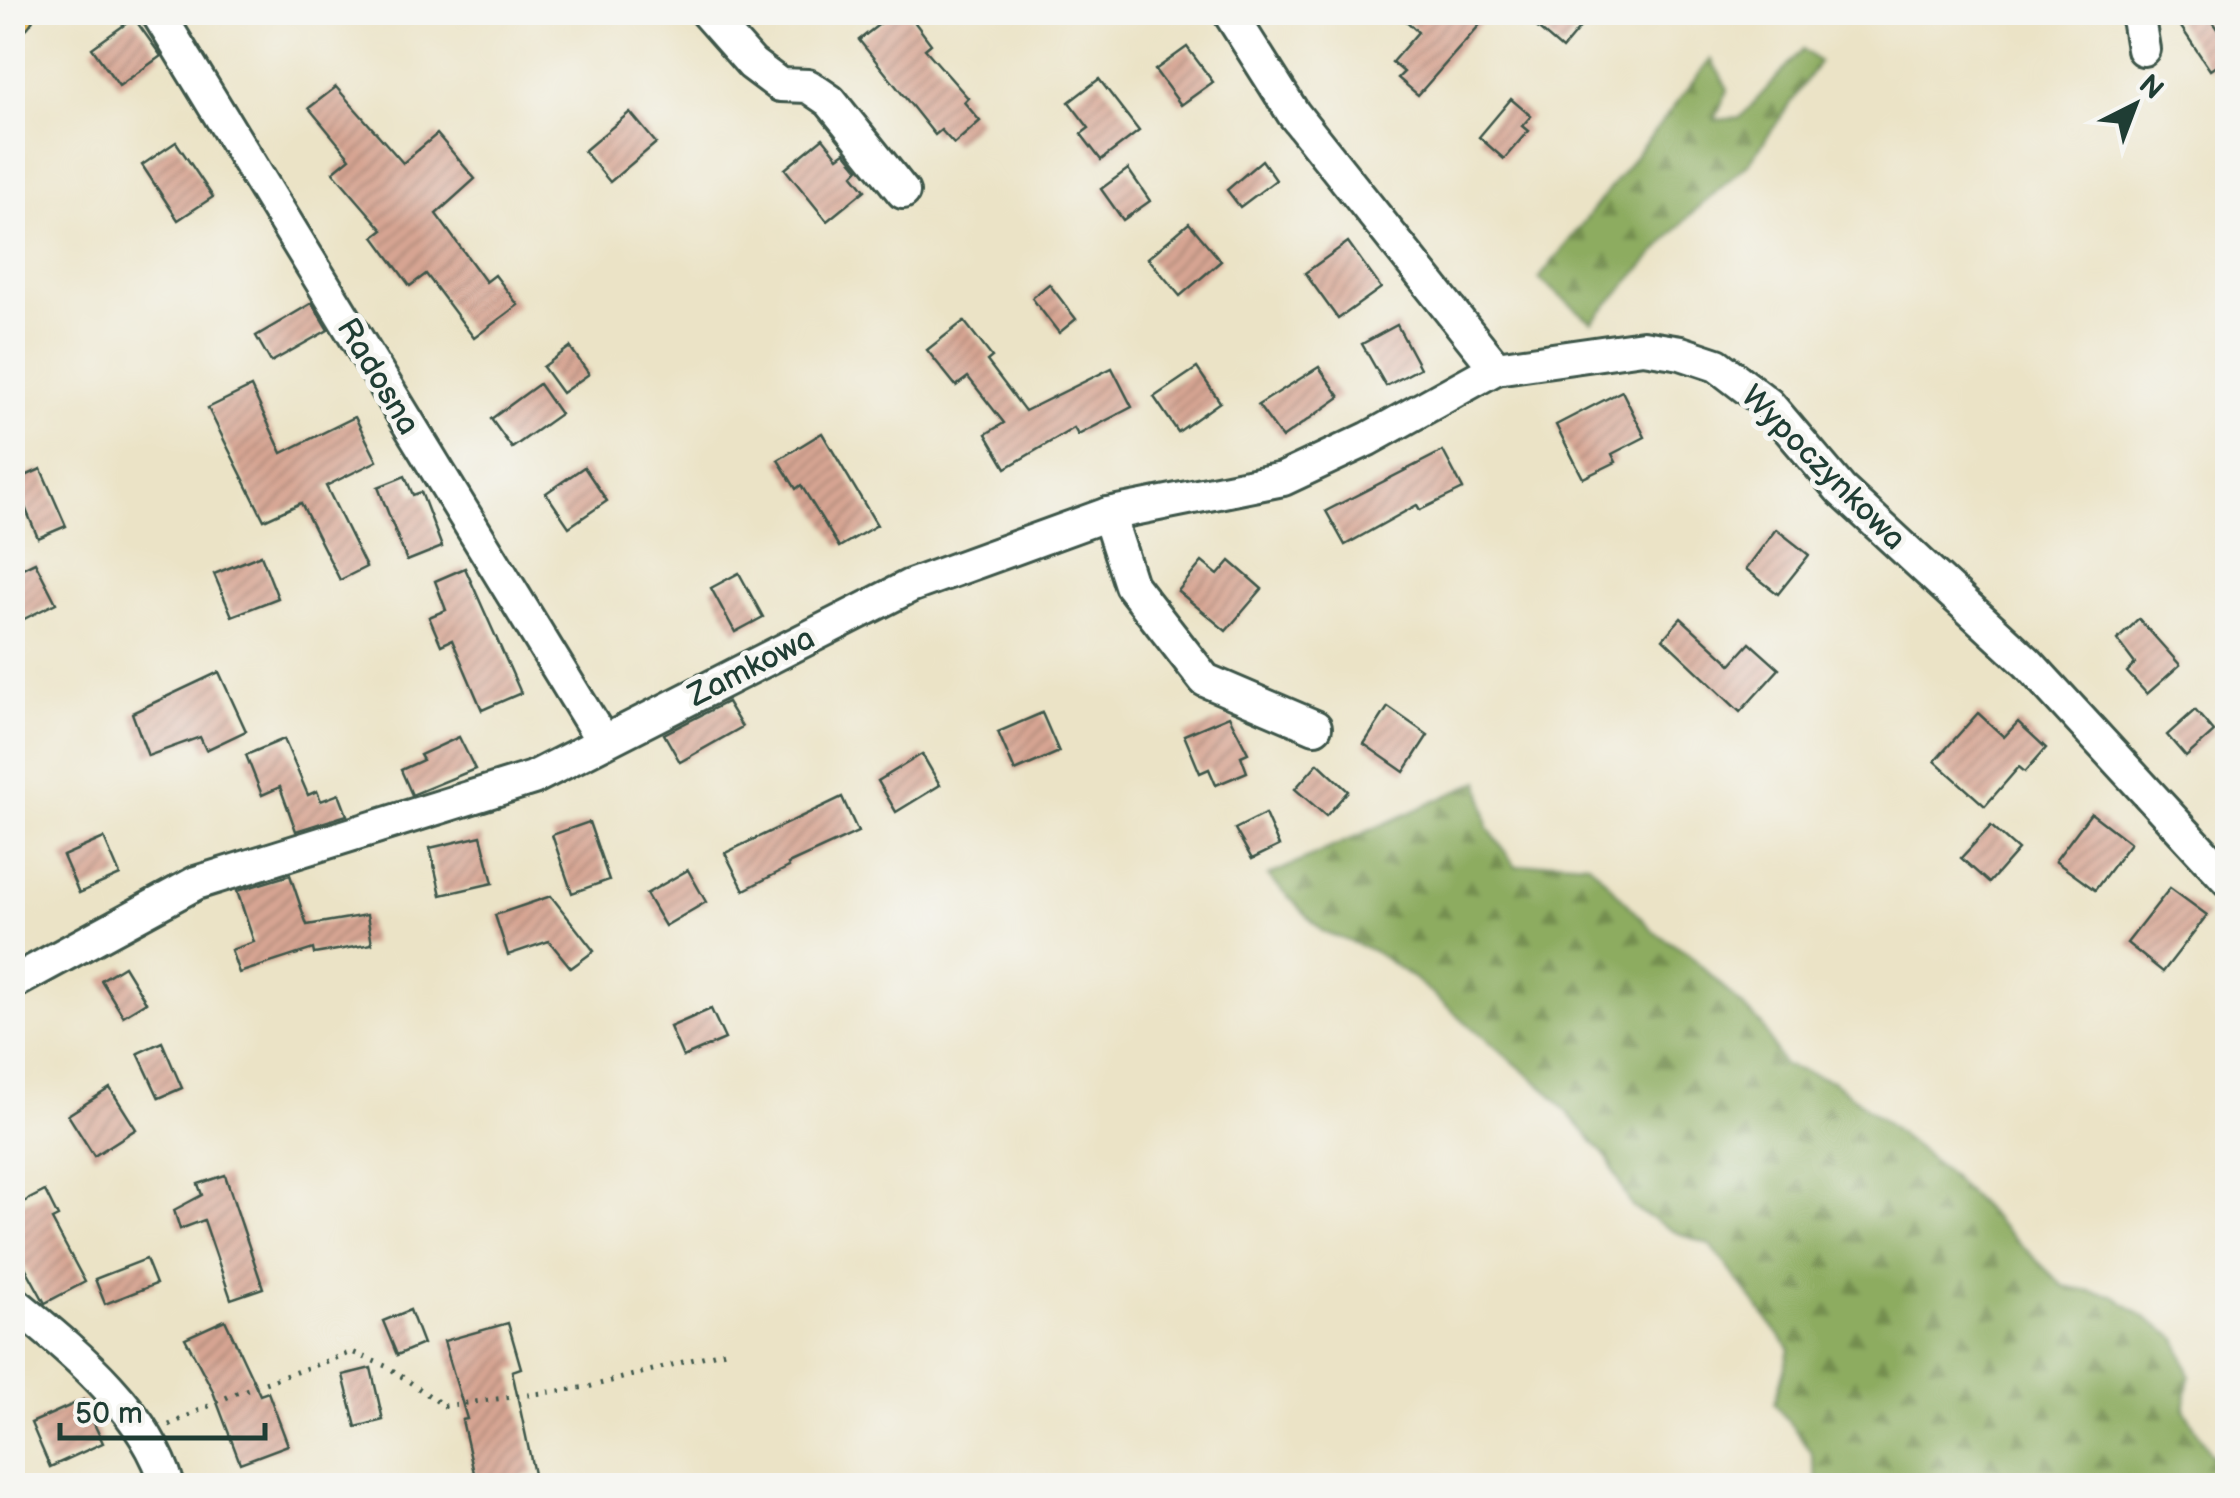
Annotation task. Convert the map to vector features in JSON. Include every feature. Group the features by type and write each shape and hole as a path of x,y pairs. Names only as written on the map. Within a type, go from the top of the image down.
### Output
{"street":[{"name":"Radosna","path":"157,12 602,740"},
{"path":"706,12 752,64 780,85 808,86 830,101 902,192"},
{"path":"1229,12 1293,113 1496,368"},
{"path":"2136,12 2144,49"},
{"name":"Wypoczynkowa","path":"1496,368 1643,347 1681,353 1717,366 1768,404 1840,490 2028,663 2228,880"},
{"name":"Zamkowa","path":"12,983 196,882 532,778 910,586 1108,514 1283,479 1368,439 1496,368"},
{"path":"1108,514 1132,585 1205,680 1316,727"},
{"path":"12,1301 94,1370 160,1458 168,1486"}],"path":[{"path":"144,1437 234,1394 352,1352 388,1367 444,1406 588,1387 724,1351"}],"green space":[{"path":"1803,49 1819,62 1750,162 1691,214 1592,322 1539,279 1711,59 1728,89 1715,120 1740,118"},
{"path":"1480,781 1488,828 1516,867 1556,861 1589,863 1654,932 1689,954 1762,1025 1783,1065 1833,1081 1940,1166 2063,1286 2112,1295 2177,1339 2190,1376 2184,1409 2210,1453 2227,1465 2227,1485 1818,1485 1811,1451 1774,1403 1790,1349 1711,1245 1673,1231 1632,1207 1607,1158 1548,1091 1412,977 1372,950 1322,931 1268,876"}],"building":[{"path":"895,12 907,12 931,44 925,49 968,98 964,102 980,121 954,144 941,130 935,135 859,40"},
{"path":"1397,12 1491,12 1418,95 1398,78 1404,72 1392,62 1418,32"},
{"path":"1519,12 1593,12 1562,49"},
{"path":"2171,12 2206,12 2228,43 2228,58 2210,70"},
{"path":"134,18 161,56 119,86 92,48"},
{"path":"1187,47 1213,82 1181,105 1155,70"},
{"path":"1099,79 1139,131 1101,160 1081,134 1089,128 1069,102"},
{"path":"336,87 403,163 437,134 475,179 436,214 486,282 495,275 518,305 474,338 426,274 410,286 374,237 383,230 333,172 350,158 309,108"},
{"path":"1511,99 1531,116 1522,126 1528,131 1504,159 1479,137"},
{"path":"630,112 656,143 610,182 584,151"},
{"path":"823,138 838,157 845,152 859,169 853,175 865,190 827,221 785,169"},
{"path":"176,142 213,197 178,220 142,165"},
{"path":"1262,160 1276,180 1240,207 1227,190"},
{"path":"1128,169 1150,201 1123,220 1101,189"},
{"path":"1189,223 1221,261 1180,296 1148,258"},
{"path":"1348,242 1381,288 1338,319 1305,273"},
{"path":"1049,284 1076,319 1059,333 1032,298"},
{"path":"312,303 328,330 271,362 256,336"},
{"path":"964,321 992,357 987,361 1025,411 1112,368 1132,407 1078,435 1074,428 1006,468 986,434 1004,423 968,377 956,386 927,350"},
{"path":"1397,325 1420,368 1386,386 1362,344"},
{"path":"570,347 589,374 562,393 543,367"},
{"path":"1319,367 1340,397 1282,438 1258,405"},
{"path":"1197,368 1220,402 1178,432 1154,397"},
{"path":"539,384 560,414 512,448 491,419"},
{"path":"251,387 282,453 355,417 377,461 326,486 366,567 340,580 301,503 264,520 208,408"},
{"path":"1622,391 1645,437 1612,454 1616,462 1583,478 1556,425"},
{"path":"822,433 877,525 839,547 801,485 796,489 778,460"},
{"path":"1443,451 1463,489 1420,510 1417,505 1345,545 1326,511"},
{"path":"584,467 607,501 569,527 546,493"},
{"path":"41,469 66,526 38,538 14,481"},
{"path":"405,476 413,495 421,492 442,547 407,561 378,487"},
{"path":"1776,529 1809,555 1778,594 1746,569"},
{"path":"261,555 278,598 232,616 214,574"},
{"path":"1230,561 1262,589 1226,631 1178,591 1202,562 1218,575"},
{"path":"35,562 56,603 12,625 12,573"},
{"path":"465,568 521,693 482,710 452,640 441,645 429,617 446,610 435,581"},
{"path":"739,573 763,617 735,632 711,588"},
{"path":"1681,618 1731,664 1750,643 1779,669 1740,712 1663,639"},
{"path":"2139,619 2180,665 2147,694 2127,672 2135,664 2117,640"},
{"path":"219,672 246,731 206,750 200,737 148,756 132,713"},
{"path":"727,702 742,727 680,762 664,734"},
{"path":"1388,707 1428,735 1404,772 1364,744"},
{"path":"2195,710 2214,732 2186,757 2167,735"},
{"path":"1042,713 1059,752 1015,771 998,732"},
{"path":"1978,713 2004,737 2018,722 2046,748 2025,772 2019,767 1985,806 1935,761"},
{"path":"1229,716 1248,753 1241,756 1247,772 1216,785 1209,769 1200,773 1184,735"},
{"path":"459,737 475,769 412,795 401,770 423,760 420,755"},
{"path":"284,739 308,795 317,791 321,801 339,794 347,815 296,831 280,787 262,795 246,755"},
{"path":"922,754 940,785 896,812 878,781"},
{"path":"1318,763 1348,791 1326,816 1295,789"},
{"path":"842,797 858,832 788,864 789,867 744,890 725,853"},
{"path":"2091,813 2130,843 2095,890 2055,861"},
{"path":"1265,814 1279,846 1252,859 1235,829"},
{"path":"589,822 609,880 572,893 552,835"},
{"path":"1991,826 2018,850 1989,883 1961,858"},
{"path":"481,836 493,883 441,895 430,848"},
{"path":"104,838 120,875 79,893 63,856"},
{"path":"688,870 706,902 665,926 646,894"},
{"path":"290,875 307,925 367,915 372,944 314,954 313,949 239,973 231,950 254,942 237,891"},
{"path":"2170,888 2207,915 2163,972 2127,943"},
{"path":"551,896 594,951 571,968 549,941 508,955 495,915"},
{"path":"124,966 146,1002 123,1016 101,980"},
{"path":"711,1009 725,1039 683,1057 670,1027"},
{"path":"162,1042 182,1088 159,1098 138,1053"},
{"path":"110,1088 136,1129 94,1156 68,1115"},
{"path":"225,1175 263,1288 231,1299 204,1220 180,1229 174,1210 202,1195 198,1184"},
{"path":"45,1191 58,1217 52,1220 85,1282 45,1303 12,1243 12,1208"},
{"path":"146,1259 156,1284 105,1304 95,1279"},
{"path":"410,1310 423,1344 397,1355 383,1321"},
{"path":"225,1320 260,1395 268,1392 288,1445 240,1463 212,1389 185,1338"},
{"path":"508,1323 521,1368 512,1371 534,1474 477,1486 462,1420 467,1419 444,1341"},
{"path":"371,1368 383,1420 356,1427 343,1375"},
{"path":"83,1400 103,1443 50,1467 31,1423"}]}
